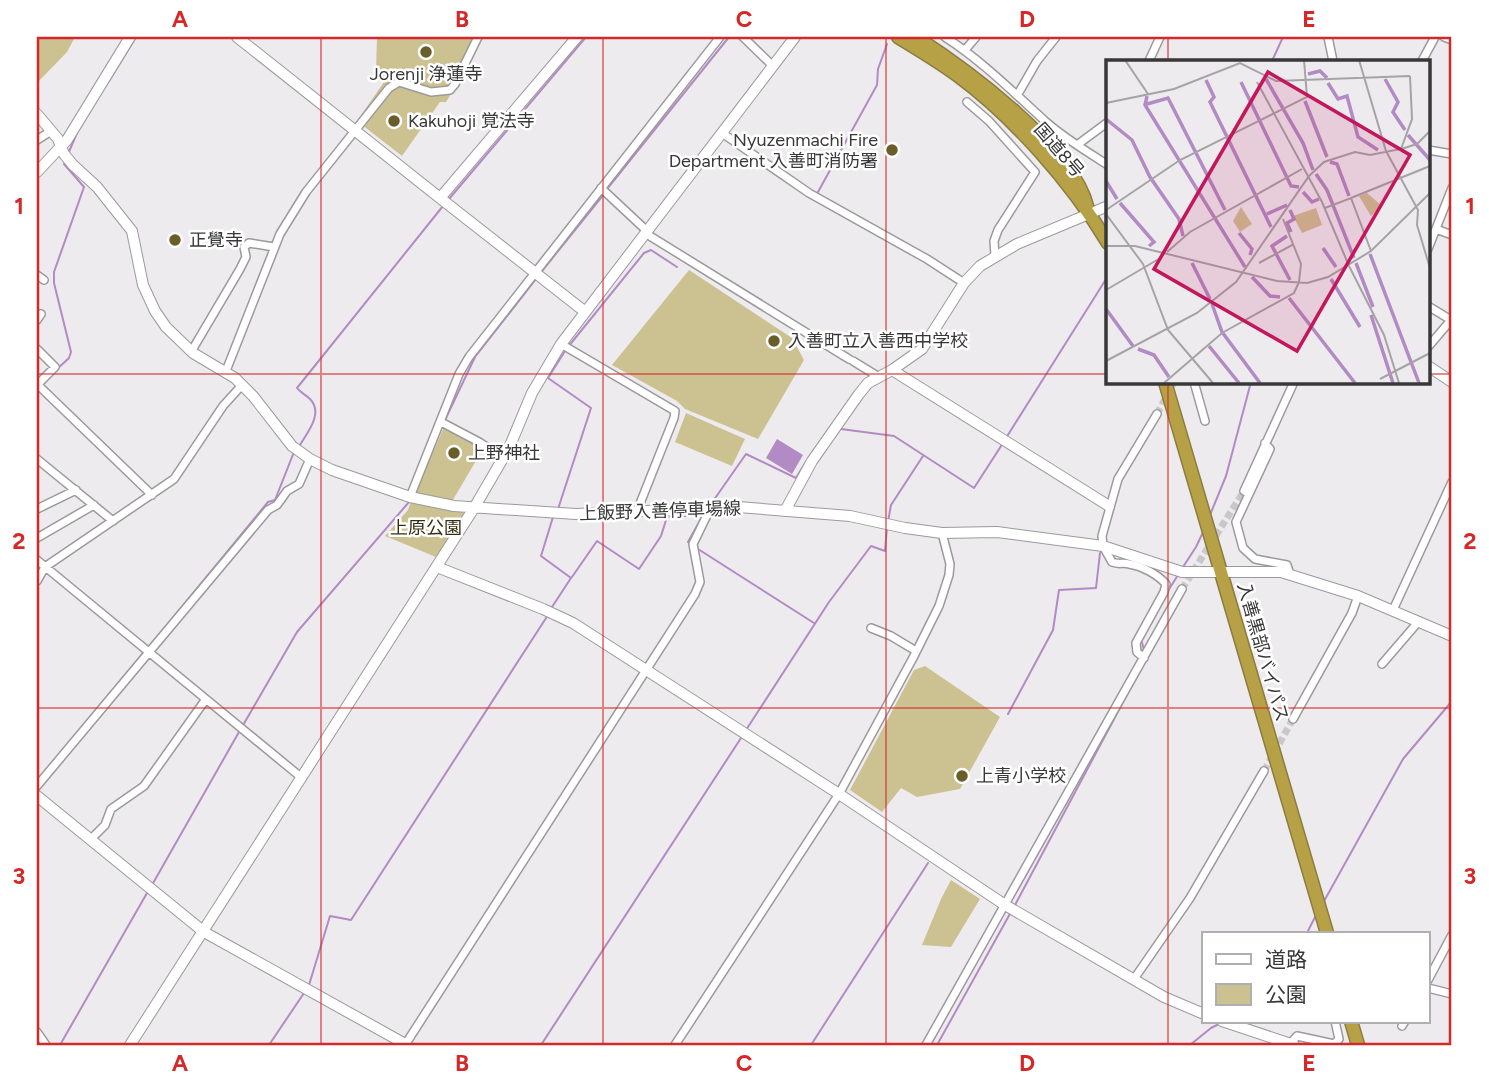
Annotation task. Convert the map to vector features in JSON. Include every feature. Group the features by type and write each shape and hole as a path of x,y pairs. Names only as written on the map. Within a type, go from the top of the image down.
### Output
{"highway":[{"name":"国道8号","path":"898,37 958,76 984,98 1035,146 1089,213"},
{"name":"国道8号","path":"916,37 964,68 1044,141 1083,189 1089,213"},
{"path":"1089,213 1106,240"},
{"name":"入善黒部バイパス","path":"1165,383 1327,932"},
{"path":"1352,1023 1358,1045"}],"street":[{"path":"37,172 61,148 130,37"},
{"path":"237,37 584,311"},
{"path":"226,371 274,247 306,192 394,84 399,82 431,92 450,90 478,37"},
{"path":"440,198 577,37"},
{"path":"410,497 459,374 469,357 720,37"},
{"path":"743,37 772,65"},
{"path":"130,1045 474,508 503,458 532,393 561,344 795,37"},
{"path":"944,37 965,50 1047,122 1106,164"},
{"path":"965,50 976,37"},
{"path":"1018,94 1037,61 1056,37"},
{"path":"1149,60 1160,37"},
{"path":"1328,37 1333,60"},
{"path":"1423,60 1435,37"},
{"path":"1444,37 1452,40"},
{"path":"967,102 989,121 1035,172 998,230 994,241 995,255"},
{"name":"上飯野入善停車場線","path":"37,114 73,165 97,187 132,231 147,298 166,327 191,352 226,371 242,385 292,446 332,470 410,497 474,508 576,514 738,507 850,516 942,533 997,532 1103,546 1182,572 1269,571 1290,574 1393,610 1452,636"},
{"path":"1077,145 1106,123"},
{"path":"37,140 51,131"},
{"path":"722,133 809,193 927,259 964,283"},
{"path":"1430,150 1452,153"},
{"path":"601,188 646,232 879,377"},
{"path":"1430,244 1452,188"},
{"path":"785,511 812,461 868,383 922,349 964,283 980,266 995,255 1106,207"},
{"path":"1436,229 1452,235"},
{"path":"191,352 240,269 246,257 244,247 248,243 274,247"},
{"path":"37,275 44,280"},
{"path":"1430,307 1451,320 1430,345"},
{"path":"561,344 674,411 674,418 637,512"},
{"path":"37,349 55,367 37,384 152,495"},
{"path":"1430,367 1452,382"},
{"path":"892,370 1110,506"},
{"path":"1194,383 1205,421"},
{"path":"1244,491 1294,383"},
{"path":"37,581 45,567 174,479 223,406 242,385"},
{"path":"1144,658 1137,653 1136,642 1166,584 1158,576 1128,563 1112,562 1103,546 1102,536 1118,479 1157,414"},
{"path":"441,422 503,458"},
{"path":"1265,443 1269,449 1236,522 1243,548 1255,559 1287,565 1290,574"},
{"path":"37,459 113,521"},
{"path":"37,786 268,510 277,505 287,491 299,484 310,459"},
{"path":"1393,610 1452,482"},
{"path":"37,510 76,490"},
{"path":"37,538 94,505"},
{"path":"37,796 204,932 406,1045 695,594 700,582 692,544 710,509"},
{"path":"675,1045 839,793 939,607 950,564 942,533"},
{"path":"37,560 302,778"},
{"path":"437,567 573,623 839,793 1005,905 1164,997 1202,1013"},
{"path":"926,1045 1182,589"},
{"path":"1293,719 1352,613 1358,597"},
{"path":"1382,664 1419,621"},
{"path":"871,628 916,651"},
{"path":"91,839 105,825 111,809 144,786 206,699"},
{"path":"1134,979 1190,898 1264,771"},
{"path":"1430,976 1452,935"},
{"path":"1430,989 1452,995"},
{"path":"1228,1023 1290,1045 1297,1036 1334,1044 1339,1038 1335,1023"},
{"path":"37,1032 46,1045"}],"green space":[{"path":"37,37 75,37 67,52 37,83"},
{"path":"377,37 479,37 467,68 446,102 440,102 402,156 357,121 384,82 376,71"},
{"path":"689,270 792,338 804,360 758,439 685,409 677,401 612,365"},
{"path":"686,413 745,439 732,466 675,442"},
{"path":"444,427 483,449 451,503 414,495"},
{"name":"上原公園","path":"411,501 462,510 464,515 436,557 385,536 408,510"},
{"path":"925,666 1000,717 960,789 917,797 901,788 882,812 850,790 914,670"},
{"path":"951,880 980,899 951,947 922,945 941,899"}],"shaded area":[{"path":"777,439 803,455 792,474 766,458"}],"waterway":[{"path":"109,81 136,37"},
{"path":"449,199 586,37"},
{"path":"607,189 729,37"},
{"path":"966,44 971,37"},
{"path":"1272,60 1283,37"},
{"path":"818,192 877,85 878,69 887,44"},
{"path":"68,154 77,133"},
{"path":"56,370 69,358 71,352 54,283 54,272 84,187 65,162"},
{"path":"542,271 604,194"},
{"path":"300,445 313,423 315,410 310,399 297,388 443,206"},
{"path":"568,347 644,253 651,250 677,267"},
{"path":"445,420 475,357 536,279"},
{"path":"1006,438 1106,279"},
{"path":"558,509 591,408 548,378 565,351"},
{"path":"1210,515 1226,476 1251,383"},
{"path":"810,456 831,426"},
{"path":"841,429 894,436 974,488 1003,443"},
{"path":"149,647 268,502 275,500 294,452"},
{"path":"711,504 746,454 796,478 807,460"},
{"path":"888,522 891,505 923,456"},
{"path":"242,727 297,632 409,502"},
{"path":"552,607 571,578 541,556 553,517"},
{"path":"572,577 597,541 639,569 661,536 667,517 702,517 688,542 690,544"},
{"path":"746,730 829,602 871,546 885,551 887,527"},
{"path":"1183,567 1204,530"},
{"path":"698,549 814,623"},
{"path":"1008,714 1053,630 1059,590 1096,588 1100,553"},
{"path":"1166,594 1178,575"},
{"path":"309,985 330,916 351,920 548,615"},
{"path":"1141,639 1144,650"},
{"path":"48,768 145,651"},
{"path":"1014,907 1146,659"},
{"path":"1323,903 1403,759 1452,701"},
{"path":"152,885 239,732"},
{"path":"541,1045 741,738"},
{"path":"811,1045 928,863"},
{"path":"60,1045 147,893"},
{"path":"937,1045 1011,912"},
{"path":"1308,932 1315,917"},
{"path":"269,1045 304,993"},
{"path":"1190,1045 1219,1024"}],"tunnel":[{"path":"1157,414 1173,383"},
{"path":"1182,589 1244,491"},
{"path":"1264,771 1293,719"}],"place":[{"name":"Jorenji 浄蓮寺","path":"426,52"},
{"name":"Kakuhoji 覚法寺","path":"394,121"},
{"name":"Nyuzenmachi Fire Department 入善町消防署","path":"892,150"},
{"name":"正覺寺","path":"175,240"},
{"name":"入善町立入善西中学校","path":"774,341"},
{"name":"上野神社","path":"454,453"},
{"name":"上青小学校","path":"962,776"}]}
